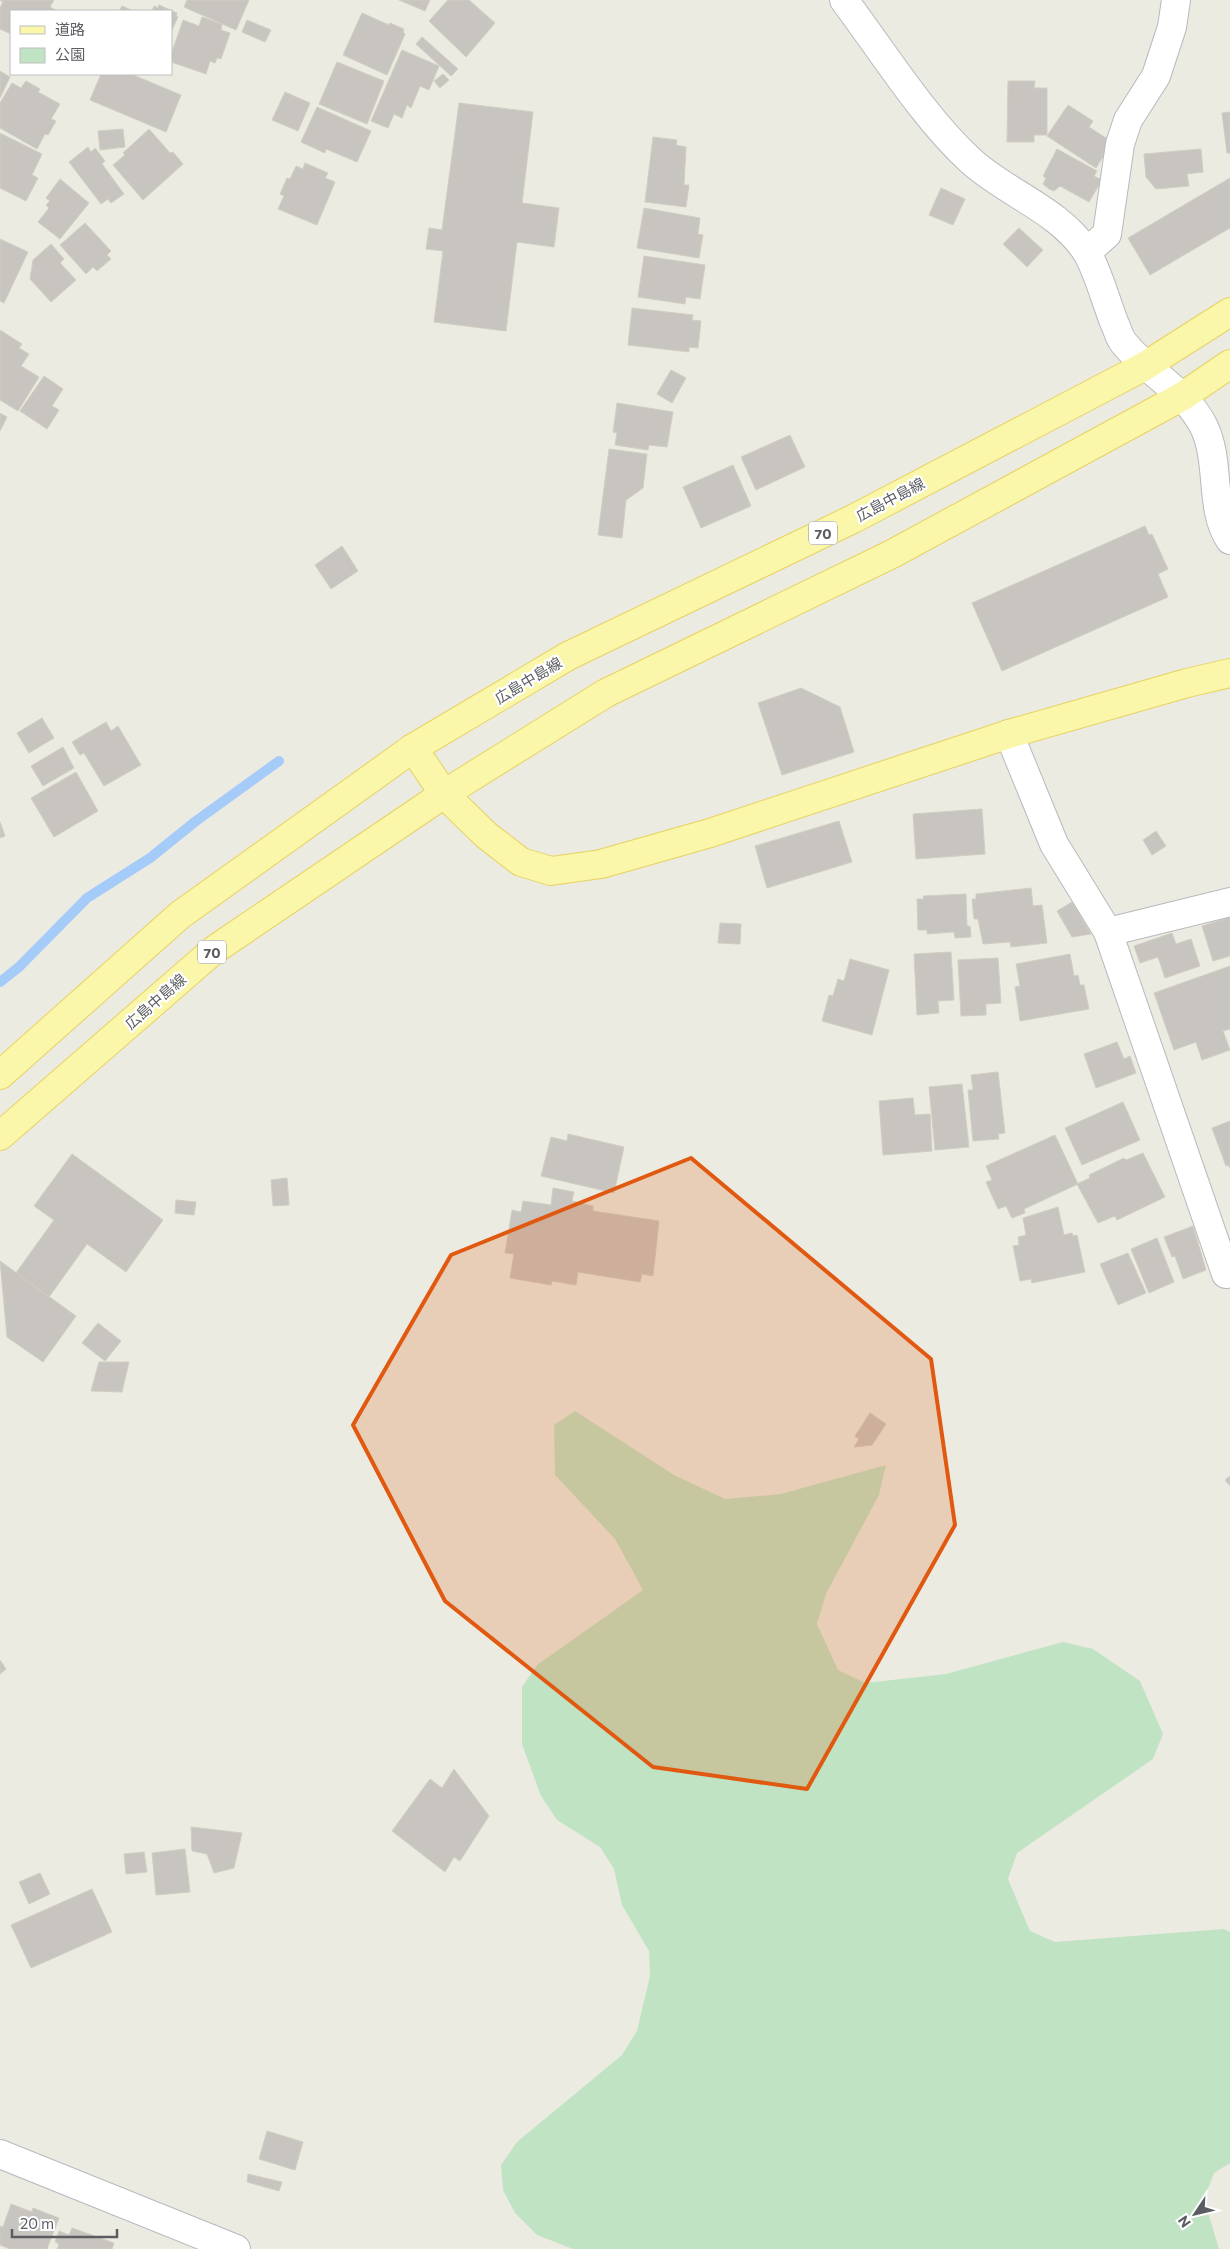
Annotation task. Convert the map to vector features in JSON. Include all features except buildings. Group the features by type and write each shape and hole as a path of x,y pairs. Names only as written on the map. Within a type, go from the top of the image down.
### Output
{"main road":[{"name":"広島中島線","path":"0,1075 180,915 413,748 568,656 853,519 1145,366 1230,312"},
{"name":"広島中島線","path":"0,1136 214,950 444,794 606,693 892,554 1183,396 1230,364"},
{"path":"413,748 444,794 486,835 521,862 551,871 601,864 710,833 1009,734 1187,683 1230,673"}],"street":[{"path":"844,0 941,130 959,149 972,162 1064,226 1087,252 1122,341 1145,366 1183,396 1204,426 1214,454 1220,513 1224,532 1230,540"},
{"path":"1087,252 1107,234 1120,144 1128,120 1156,76 1172,27 1176,0"},
{"path":"1009,734 1054,844 1108,932 1226,1274"},
{"path":"1108,932 1230,902"},
{"path":"0,2154 236,2249"}],"highlighted area":[{"path":"691,1158 931,1359 955,1525 807,1789 653,1767 445,1601 353,1425 451,1255"}],"green space":[{"path":"575,1411 674,1475 725,1499 781,1494 886,1465 879,1495 826,1594 817,1624 838,1670 865,1683 946,1674 1063,1642 1093,1649 1140,1681 1163,1734 1153,1759 1017,1853 1008,1879 1030,1931 1055,1942 1224,1929 1230,1932 1230,2163 1214,2173 1204,2199 1219,2249 573,2249 537,2235 515,2213 503,2190 501,2165 517,2142 622,2055 637,2031 650,1976 649,1951 622,1905 614,1869 600,1847 557,1820 541,1796 522,1744 522,1687 537,1665 643,1590 615,1539 555,1475 554,1425"}],"waterway":[{"path":"0,982 19,967 87,898 150,858 196,821 279,761"}]}
